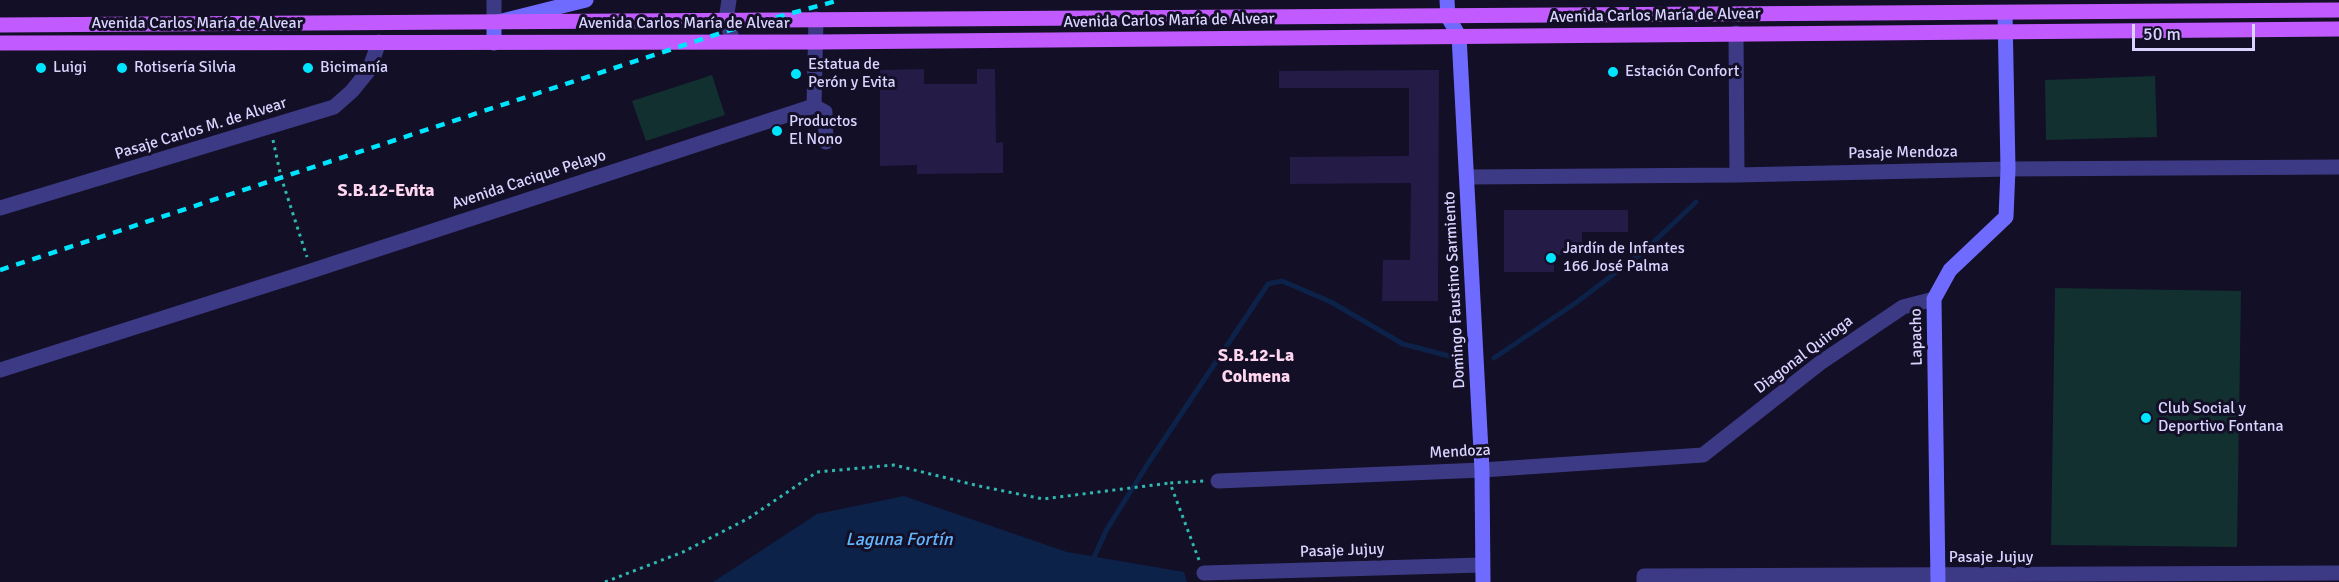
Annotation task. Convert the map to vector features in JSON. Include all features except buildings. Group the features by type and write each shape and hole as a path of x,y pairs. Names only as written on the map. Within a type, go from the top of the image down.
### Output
{"main road":[{"name":"Avenida Carlos María de Alvear","path":"0,25 2339,10"},
{"name":"Avenida Carlos María de Alvear","path":"0,43 817,42 2339,29"}],"street":[{"path":"494,0 494,43"},
{"path":"494,23 586,0"},
{"path":"729,0 726,20 733,41"},
{"name":"Domingo Faustino Sarmiento","path":"1447,0 1448,17 1459,36 1468,177 1482,470 1483,582"},
{"name":"Lapacho","path":"1938,579 1934,299 1950,270 2006,217 2008,169 2005,13"},
{"path":"816,19 814,106 825,112 826,142"},
{"path":"1736,33 1737,175"},
{"name":"Pasaje Carlos M. de Alvear","path":"0,208 334,107 352,92 369,70 379,42"},
{"name":"Avenida Cacique Pelayo","path":"0,370 814,106"},
{"name":"Pasaje Mendoza","path":"1468,177 1737,175 2008,169 2339,167"},
{"name":"Diagonal Quiroga","path":"1703,455 1820,363 1902,307 1934,299"},
{"name":"Mendoza","path":"1218,481 1482,470 1703,455"},
{"name":"Pasaje Jujuy","path":"1204,573 1482,564"},
{"name":"Pasaje Jujuy","path":"1644,579 2258,577 2339,573"}],"path":[{"path":"270,127 281,177 311,271"},
{"path":"605,582 682,552 749,518 817,472 894,465 1043,499 1170,483 1218,481"},
{"path":"1170,483 1204,573"}],"green space":[{"path":"712,75 725,115 646,141 632,101"},
{"path":"2155,76 2157,137 2046,140 2045,80"},
{"name":"Club Social y Deportivo Fontana","path":"2055,288 2241,291 2237,547 2051,545"}],"water":[{"name":"Laguna Fortín","path":"904,496 1067,552 1184,572 1187,582 713,582 817,514"}],"waterway":[{"path":"1494,358 1577,302 1643,252 1696,202"},
{"path":"1094,557 1107,529 1149,462 1268,284 1282,281 1331,302 1403,344 1453,357"}],"railway":[{"path":"0,270 730,30 840,0"}],"place":[{"name":"Luigi","path":"41,68"},
{"name":"Rotisería Silvia","path":"122,68"},
{"name":"Bicimanía","path":"308,68"},
{"name":"Estación Confort","path":"1613,72"},
{"name":"Estatua de Perón y Evita","path":"796,74"},
{"name":"Productos El Nono","path":"777,131"},
{"name":"Jardín de Infantes 166 José Palma","path":"1551,258"},
{"name":"Club Social y Deportivo Fontana","path":"2146,418"}],"district":[{"name":"S.B.12-Evita","path":"386,191"},
{"name":"S.B.12-La Colmena","path":"1256,366"}]}
